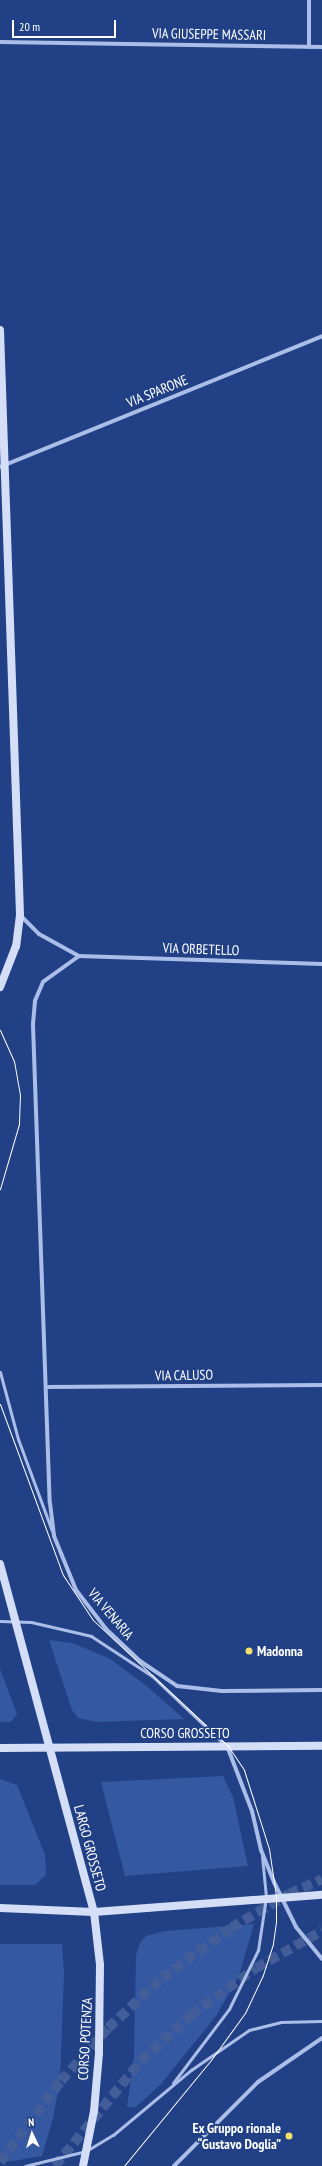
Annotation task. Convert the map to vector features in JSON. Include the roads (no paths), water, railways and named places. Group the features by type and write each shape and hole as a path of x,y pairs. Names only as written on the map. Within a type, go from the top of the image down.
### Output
{"main road":[{"path":"0,330 2,466 20,915 16,946 0,988"},
{"name":"LARGO GROSSETO","path":"0,1564 13,1620 94,1912 0,1908"},
{"name":"CORSO GROSSETO","path":"49,1747 322,1746"},
{"path":"0,1748 49,1747"},
{"path":"94,1912 280,1896 322,1895"},
{"name":"CORSO POTENZA","path":"83,2166 94,2111 101,2000 94,1912"}],"street":[{"path":"309,0 309,47"},
{"name":"VIA GIUSEPPE MASSARI","path":"0,42 322,47"},
{"name":"VIA SPARONE","path":"2,466 322,336"},
{"name":"VIA ORBETELLO","path":"20,915 39,934 79,956 322,964"},
{"name":"VIA VENARIA","path":"79,956 43,982 35,1001 32,1025 50,1503 54,1536 76,1590 110,1633 149,1668 177,1686 222,1691 322,1690"},
{"name":"VIA CALUSO","path":"46,1387 322,1385"},
{"path":"227,1746 252,1811 261,1850 280,1896 296,1927 322,1959"},
{"path":"174,2166 258,2082 322,2038"}],"lane":[{"path":"0,1372 18,1439 54,1536"},
{"path":"0,1621 13,1620 91,1636 152,1676 227,1746"},
{"path":"149,1668 152,1676"},
{"path":"159,2097 209,2040 246,1980 258,1950 266,1898 261,1850"},
{"path":"25,2166 86,2151 113,2135 220,2048 253,2029 287,2021 322,2021"}],"tunnel":[{"path":"0,2162 61,2081 108,2028 162,1978 231,1928 289,1894 322,1879"},
{"path":"55,2166 141,2061 191,2015 256,1968 322,1931"}],"tram line":[{"path":"0,1030 14,1061 20,1094 19,1124 0,1189"},
{"path":"0,1404 63,1575 93,1620 228,1746 244,1770 269,1849 276,1896 276,1922 273,1944 263,1975 245,2013 211,2060 124,2166"}],"place":[{"name":"Madonna","path":"249,1651"},
{"name":"Ex Gruppo rionale “Gustavo Doglia”","path":"289,2136"}]}
